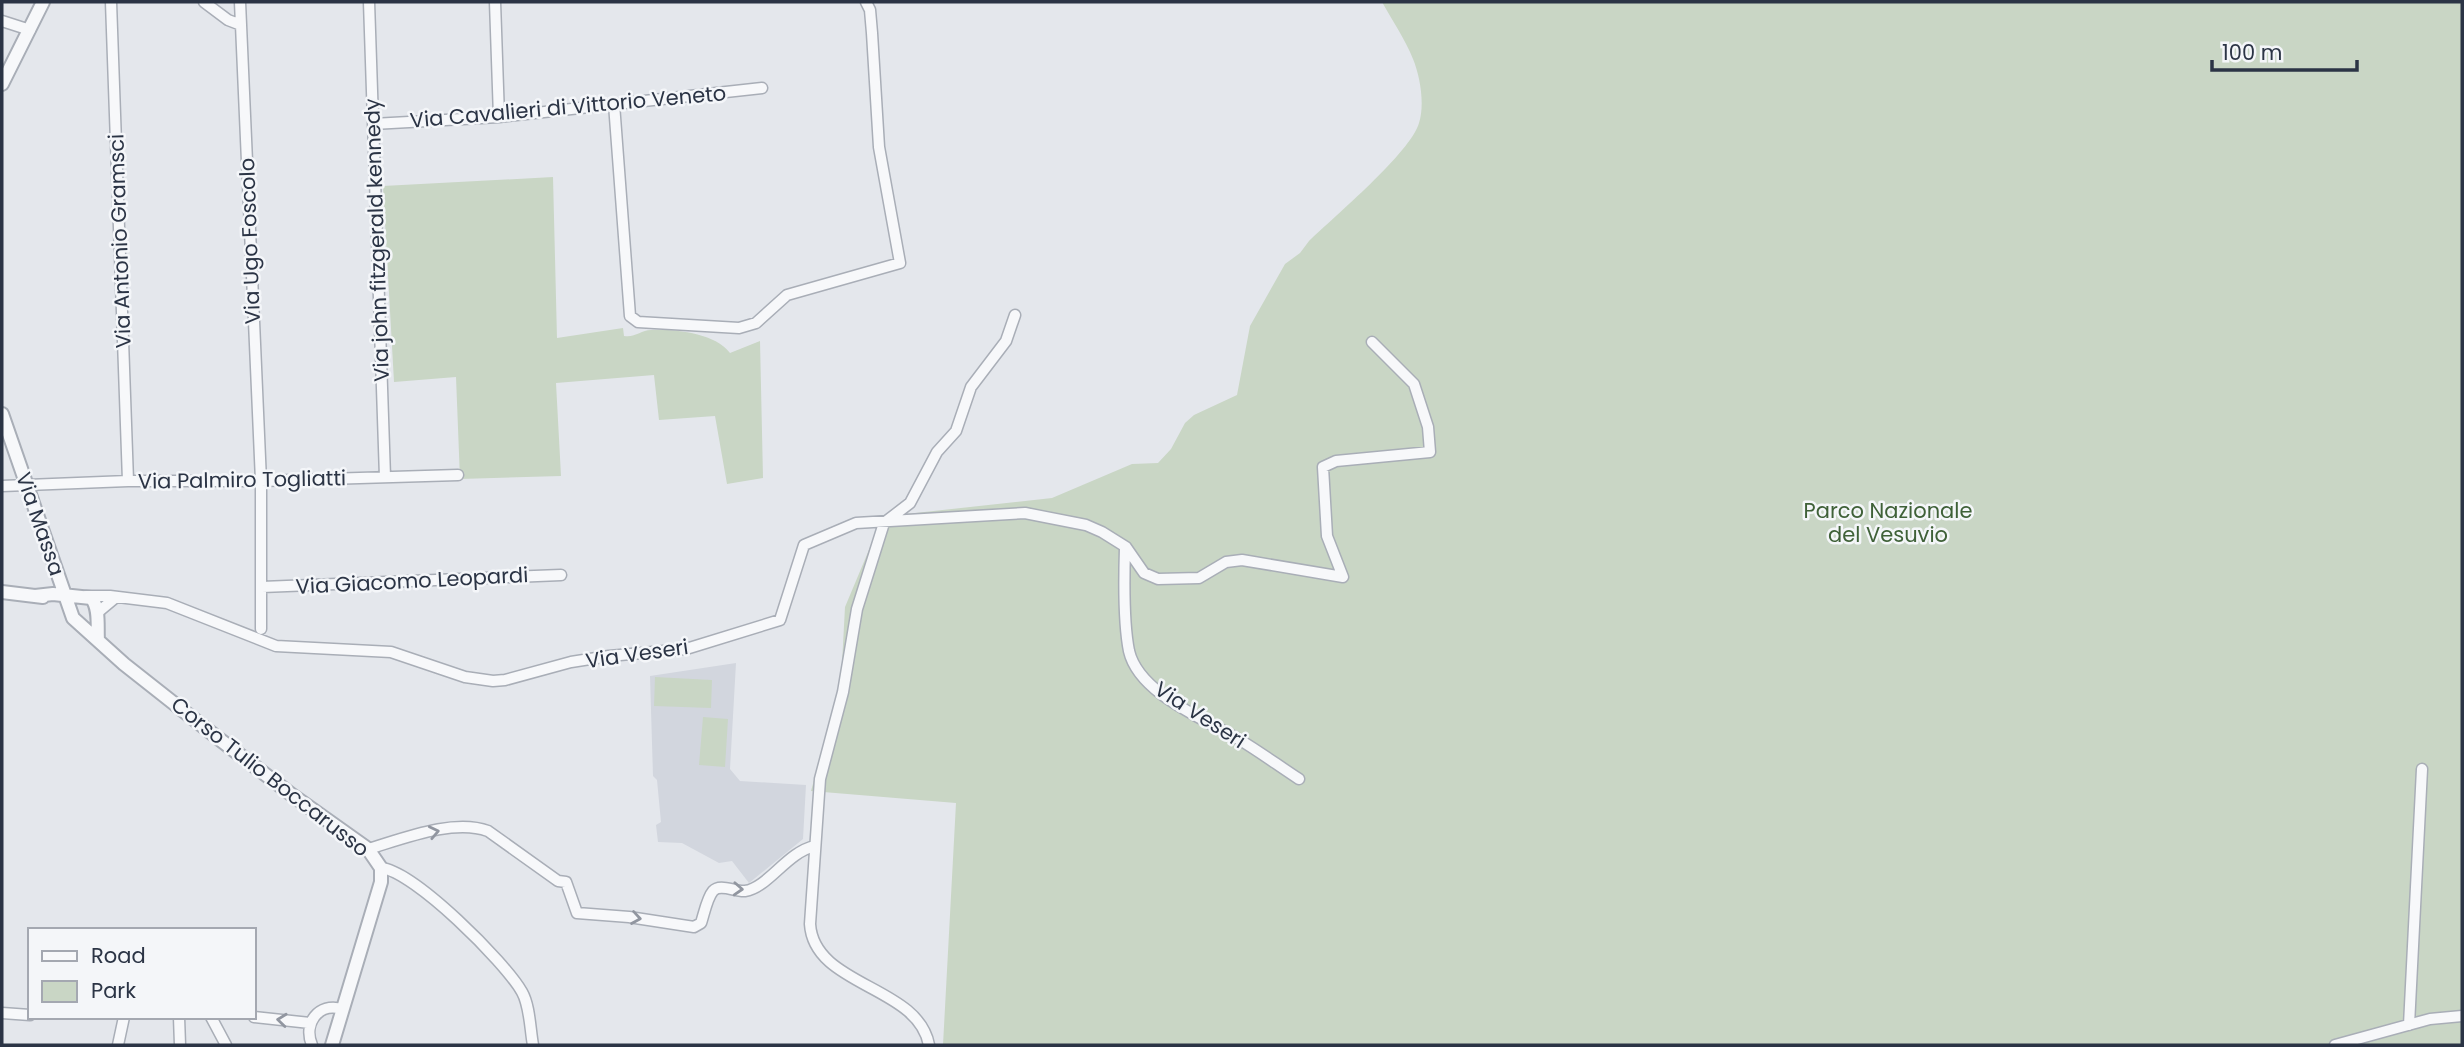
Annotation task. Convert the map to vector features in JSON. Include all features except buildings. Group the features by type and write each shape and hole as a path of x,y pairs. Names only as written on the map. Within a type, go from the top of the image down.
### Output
{"street":[{"path":"2,85 43,2"},
{"name":"Via Antonio Gramsci","path":"111,2 128,481"},
{"path":"204,2 228,20 241,25"},
{"name":"Via Ugo Foscolo","path":"240,2 261,481"},
{"name":"Via john fitzgerald kennedy","path":"369,2 385,477"},
{"path":"495,2 499,117"},
{"path":"614,104 630,316 638,322 739,328 756,323 787,295 900,263 879,147 870,10 866,2"},
{"path":"2,20 30,30"},
{"name":"Via Cavalieri di Vittorio Veneto","path":"373,124 499,117 762,88"},
{"path":"929,1045 926,1032 916,1019 898,1004 829,962 814,945 810,924 820,779 843,692 857,609 884,523 910,503 937,452 956,431 971,387 1006,341 1015,315"},
{"name":"Via Veseri","path":"115,598 167,603 276,646 391,652 465,677 505,680 571,663 686,649 780,620 804,545 856,523 1025,513 1086,525 1125,547 1144,573 1158,579 1199,578 1226,562 1242,560 1343,577 1327,536 1323,467 1336,461 1430,452 1428,427 1414,384 1372,342"},
{"name":"Via Massa","path":"2,414 71,609"},
{"name":"Via Palmiro Togliatti","path":"2,486 458,475"},
{"path":"261,481 261,629"},
{"name":"Via Veseri","path":"1125,547 1124,582 1129,652 1137,668 1157,691 1299,779"},
{"path":"35,596 50,584 57,573"},
{"name":"Via Giacomo Leopardi","path":"262,587 561,575"},
{"path":"2,593 52,599 71,609"},
{"path":"35,596 115,598"},
{"path":"83,596 73,602 71,609 73,618 80,622 92,621 97,613 115,598"},
{"path":"83,596 95,601 98,640"},
{"name":"Corso Tulio Boccarusso","path":"80,622 124,664 214,735 292,795 369,849 381,868 381,882 331,1045"},
{"path":"2409,1025 2422,769"},
{"path":"369,849 408,837 461,826 478,827 488,831 558,881 566,882 578,913 629,917 694,927 701,923 712,892 719,888 747,891 757,887 794,855 815,846"},
{"path":"381,868 393,870 449,912 498,959 524,995 533,1045"},
{"path":"312,1045 308,1036 310,1023 323,1010 331,1007 342,1009"},
{"path":"2,1013 28,1015"},
{"path":"2335,1045 2430,1019 2462,1016"},
{"path":"256,1017 310,1023"},
{"path":"118,1045 124,1019"},
{"path":"179,1019 180,1045"},
{"path":"212,1019 226,1045"}],"shaded area":[{"path":"736,663 730,769 740,781 806,785 803,839 749,883 732,861 719,863 682,843 658,842 656,825 661,822 657,780 653,776 650,676"}],"green space":[{"name":"Parco Nazionale del Vesuvio","path":"1382,2 2462,2 2462,1045 943,1045 956,803 811,791 841,682 845,607 871,545 897,515 1052,498 1132,464 1158,463 1171,449 1185,423 1194,415 1237,395 1250,326 1285,264 1300,253 1309,241 1387,167 1413,135 1419,123 1422,99 1416,66"},
{"path":"553,177 557,338 623,328 624,336 647,330 671,330 715,341 730,353 760,341 763,478 727,484 715,416 659,420 654,375 556,383 561,476 460,479 456,377 394,382 383,186"},
{"path":"655,677 712,680 711,708 654,706"},
{"path":"703,717 728,719 725,767 699,765"}]}
